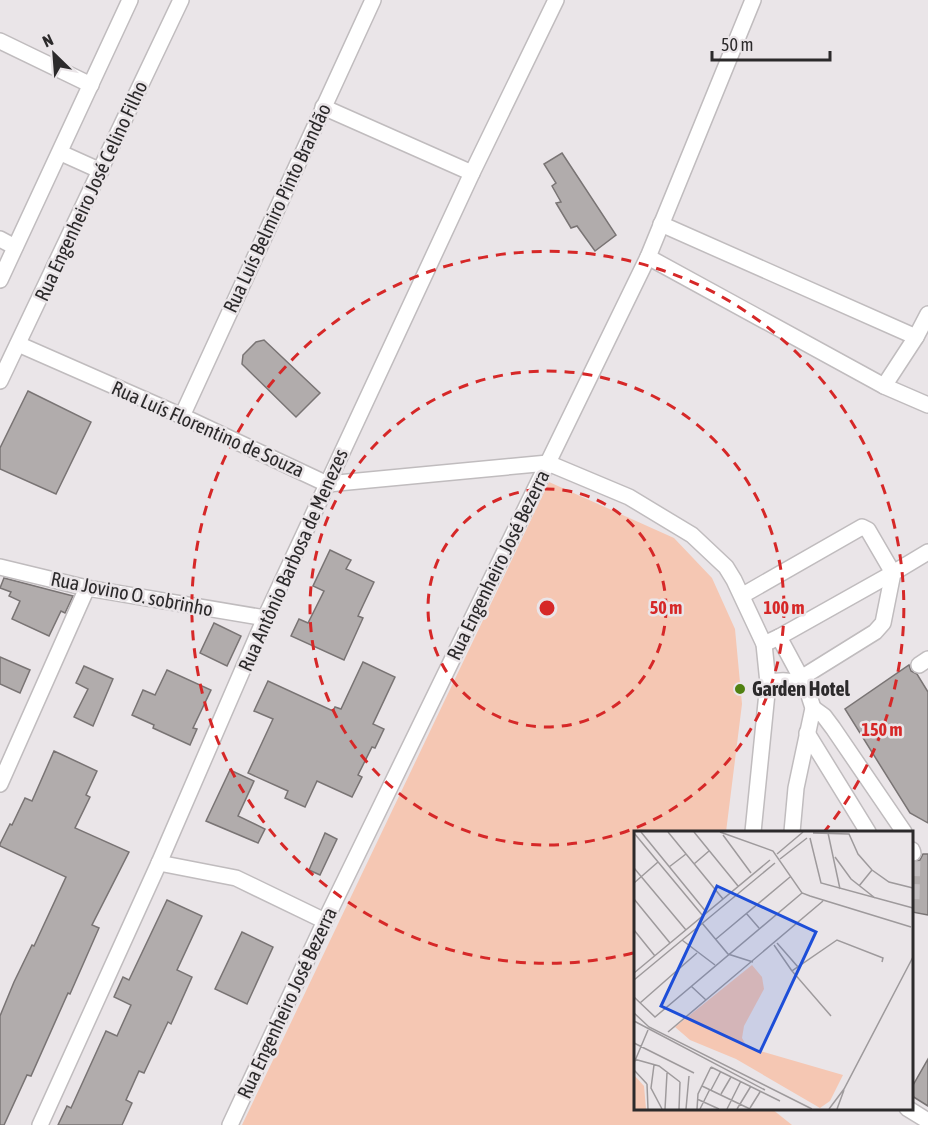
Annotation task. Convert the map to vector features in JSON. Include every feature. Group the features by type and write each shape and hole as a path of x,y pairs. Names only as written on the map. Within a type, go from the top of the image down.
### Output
{"street":[{"path":"0,280 61,153 130,0"},
{"name":"Rua Engenheiro José Celino Filho","path":"0,381 181,0"},
{"name":"Rua Luís Belmiro Pinto Brandão","path":"182,417 373,0"},
{"name":"Rua Antônio Barbosa de Menezes","path":"40,1125 159,863 265,618 472,173 556,0"},
{"name":"Rua Engenheiro José Bezerra","path":"230,1125 325,921 648,256 753,0"},
{"path":"0,41 91,86"},
{"path":"323,107 472,173"},
{"path":"61,153 101,171"},
{"path":"661,224 916,338"},
{"path":"0,239 15,246"},
{"path":"648,256 884,386 928,405"},
{"path":"884,386 916,338 928,314"},
{"name":"Rua Luís Florentino de Souza","path":"18,344 327,484 548,463"},
{"path":"548,463 629,498 692,535 726,567 743,595 764,644 768,683 753,831"},
{"path":"743,595 862,527 868,530 893,573 883,623 875,632 804,684 780,680 768,683"},
{"path":"764,644 928,552"},
{"name":"Rua Jovino O. sobrinho","path":"0,567 87,588 265,618"},
{"path":"0,782 87,588"},
{"path":"779,637 804,684 813,708 824,716 833,728 903,831"},
{"path":"792,831 796,789 813,708"},
{"path":"807,733 867,831"},
{"path":"159,863 236,878 325,921"},
{"path":"910,1110 928,1121"}],"shaded area":[{"path":"549,482 674,538 712,578 735,629 742,704 726,831 634,831 634,1110 773,1110 792,1125 242,1125"}],"building":[{"path":"562,153 616,235 595,251 577,226 571,228 556,203 561,202 552,186 556,183 544,164"},
{"path":"264,340 320,393 296,417 242,364 243,355 256,342"},
{"path":"28,391 91,422 56,494 0,469 0,448"},
{"path":"330,550 351,560 346,569 374,582 358,616 363,618 344,660 291,636 299,619 308,623 324,591 313,586"},
{"path":"4,578 73,596 65,613 61,611 49,636 12,619 20,601 9,596 11,592 0,588"},
{"path":"214,623 241,636 227,666 200,653"},
{"path":"0,657 30,670 20,693 0,684"},
{"path":"363,662 395,677 373,724 384,729 358,775 362,777 352,797 317,781 305,807 285,798 288,791 248,773 273,719 254,711 268,681 333,711 335,707 341,709"},
{"path":"909,665 911,671 917,674 928,692 928,823 910,813 845,709"},
{"path":"84,666 113,679 93,726 74,717 88,689 76,683"},
{"path":"167,670 211,690 193,728 197,729 190,745 153,728 154,725 132,715 143,690 155,695"},
{"path":"54,751 97,771 86,795 90,797 75,828 129,852 92,925 99,928 70,994 68,993 31,1076 27,1075 4,1125 0,1125 0,1016 14,982 32,945 34,946 66,877 0,844 25,798 32,801"},
{"path":"230,770 254,781 238,816 265,829 258,843 206,821"},
{"path":"325,833 337,839 320,875 309,870"},
{"path":"923,854 928,854 928,915 913,912 913,863 920,860"},
{"path":"167,900 202,916 177,970 192,977 171,1024 168,1022 144,1073 139,1071 126,1100 132,1103 122,1125 58,1125 67,1106 71,1108 106,1031 117,1036 131,1005 114,997 123,977 129,980"},
{"path":"242,932 273,947 247,1004 215,989"},
{"path":"928,1059 928,1106 913,1097 913,1085"}],"place":[{"name":"Garden Hotel","path":"740,689"}]}
